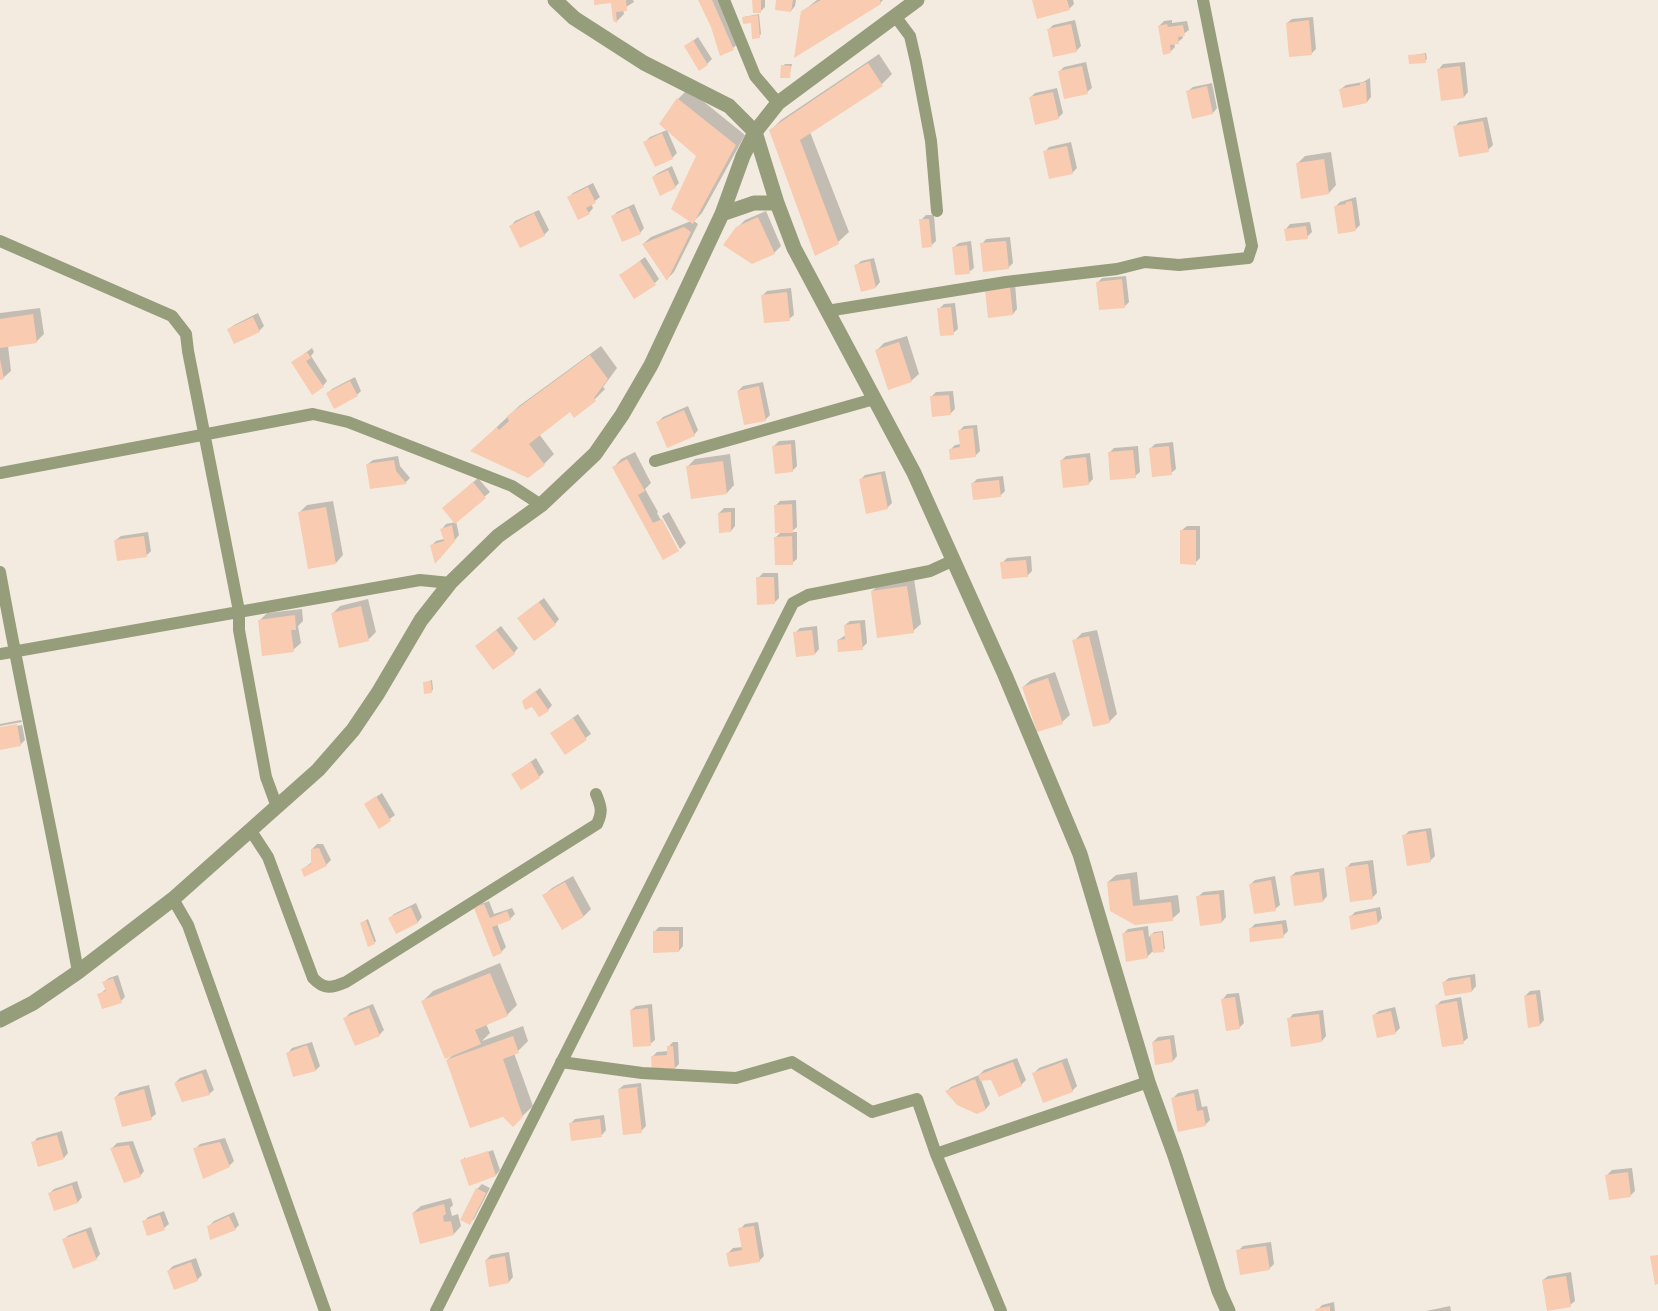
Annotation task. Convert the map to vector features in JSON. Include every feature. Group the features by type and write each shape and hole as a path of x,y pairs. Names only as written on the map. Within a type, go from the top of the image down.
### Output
{"street":[{"path":"555,0 574,18 644,63 729,106 755,132 794,248 914,473 954,560 1080,854 1148,1082 1219,1291 1228,1311"},
{"path":"724,0 755,76 778,103"},
{"path":"827,311 1006,282 1117,269 1145,262 1179,265 1248,258 1252,246 1203,0"},
{"path":"0,1020 33,1003 78,972 173,899 318,770 352,730 378,693 421,620 450,583 498,536 541,505 595,454 622,415 651,365 722,214 743,156 755,132 778,103 913,1"},
{"path":"895,16 910,36 916,62 931,141 937,211"},
{"path":"722,214 754,203 777,203"},
{"path":"0,241 172,316 186,334 239,610 239,630 266,777 277,807"},
{"path":"655,461 874,399"},
{"path":"0,473 313,414 348,422 512,486 541,505"},
{"path":"436,1311 793,603 808,595 930,571 954,560"},
{"path":"0,572 14,651 55,843 78,972"},
{"path":"0,654 239,610 420,580 450,583"},
{"path":"251,831 267,857 313,978 320,986 332,988 346,982 597,824 602,807 596,794"},
{"path":"173,899 188,924 326,1311"},
{"path":"561,1062 642,1073 736,1078 792,1062 872,1112 916,1098 936,1154 1001,1311"},
{"path":"936,1154 1148,1082"}],"building":[{"path":"594,0 626,0 627,11 616,12 617,23 613,21 611,3 594,5"},
{"path":"698,0 712,0 734,50 720,56 711,27"},
{"path":"752,0 761,0 761,13 753,13"},
{"path":"776,0 793,0 791,12 775,10"},
{"path":"821,0 880,0 881,4 794,58 801,11"},
{"path":"1032,0 1067,0 1070,10 1037,19"},
{"path":"758,15 760,38 752,39 751,23 743,24 742,17"},
{"path":"1309,20 1312,55 1289,57 1286,23"},
{"path":"1071,24 1077,52 1053,57 1047,29"},
{"path":"1167,24 1168,27 1183,25 1185,36 1178,37 1179,44 1170,45 1171,53 1163,55 1158,26"},
{"path":"693,40 708,65 699,71 684,46"},
{"path":"1425,54 1426,63 1409,64 1408,55"},
{"path":"868,63 883,86 800,140 839,244 815,256 769,130"},
{"path":"781,65 791,66 790,78 780,78"},
{"path":"1082,66 1088,94 1064,99 1058,71"},
{"path":"1460,66 1464,98 1441,101 1437,69"},
{"path":"1366,82 1367,103 1343,108 1339,89"},
{"path":"1207,86 1213,114 1192,119 1186,91"},
{"path":"1053,92 1059,119 1035,125 1029,97"},
{"path":"677,98 736,145 693,224 671,209 696,156 659,124"},
{"path":"1483,121 1489,152 1459,157 1453,126"},
{"path":"662,133 673,159 655,167 643,142"},
{"path":"1067,146 1073,174 1049,179 1043,151"},
{"path":"1324,159 1329,194 1301,199 1296,163"},
{"path":"668,170 676,188 660,196 652,177"},
{"path":"588,187 596,203 586,208 590,214 578,220 567,197"},
{"path":"1352,201 1356,231 1338,234 1334,206"},
{"path":"629,208 641,234 622,242 611,216"},
{"path":"534,213 545,236 520,248 509,226"},
{"path":"758,217 775,254 752,264 723,245 736,227"},
{"path":"919,219 929,219 932,247 922,248"},
{"path":"1306,226 1308,239 1286,241 1284,229"},
{"path":"684,227 691,232 667,281 642,244"},
{"path":"1006,241 1009,269 983,272 980,243"},
{"path":"967,245 970,274 955,275 952,247"},
{"path":"640,261 656,285 634,299 619,275"},
{"path":"870,261 876,288 861,292 854,265"},
{"path":"1122,279 1125,308 1099,310 1096,282"},
{"path":"1010,287 1013,315 988,318 985,290"},
{"path":"787,292 790,321 764,323 761,295"},
{"path":"951,307 954,335 940,336 937,308"},
{"path":"33,314 37,343 0,348 0,319"},
{"path":"253,317 260,332 234,344 227,329"},
{"path":"899,342 912,382 888,390 875,350"},
{"path":"307,352 311,358 306,361 324,387 312,395 291,362"},
{"path":"590,355 608,379 594,398 596,401 574,418 570,412 529,444 545,465 528,478 470,451 497,427 499,430 509,421 507,416"},
{"path":"0,359 4,379 0,380"},
{"path":"350,381 358,396 334,409 326,393"},
{"path":"759,386 766,421 744,425 737,391"},
{"path":"949,395 951,415 932,417 930,396"},
{"path":"684,410 695,436 667,448 656,422"},
{"path":"973,428 976,457 950,460 949,449 960,447 958,430"},
{"path":"791,444 793,472 775,474 772,446"},
{"path":"1169,446 1172,475 1152,477 1149,448"},
{"path":"1133,450 1136,478 1110,480 1108,452"},
{"path":"1086,457 1089,485 1063,488 1060,460"},
{"path":"627,459 645,491 638,495 653,523 662,519 679,551 663,560 612,467"},
{"path":"394,460 396,471 407,484 370,489 366,464"},
{"path":"723,461 727,494 691,499 686,466"},
{"path":"881,474 888,509 866,514 859,479"},
{"path":"999,480 1001,497 973,500 971,483"},
{"path":"473,482 486,498 455,524 442,508"},
{"path":"792,504 793,533 775,533 774,505"},
{"path":"326,507 336,564 308,569 298,512"},
{"path":"731,512 731,532 719,533 718,513"},
{"path":"452,525 455,541 435,564 430,545 444,541 440,529"},
{"path":"1180,530 1196,530 1196,565 1180,564"},
{"path":"144,536 147,557 117,561 114,540"},
{"path":"792,536 793,565 775,565 774,537"},
{"path":"1026,560 1028,577 1002,579 1000,562"},
{"path":"756,577 774,577 775,604 757,605"},
{"path":"907,586 914,633 877,638 871,591"},
{"path":"539,602 556,625 534,641 517,618"},
{"path":"361,606 369,641 339,648 331,613"},
{"path":"295,615 296,630 291,630 294,652 262,656 258,620"},
{"path":"860,623 863,650 838,652 837,640 845,639 844,625"},
{"path":"496,630 515,654 493,670 475,646"},
{"path":"812,630 815,655 796,657 793,632"},
{"path":"1089,636 1110,723 1093,727 1072,640"},
{"path":"1048,678 1063,724 1037,732 1022,687"},
{"path":"431,681 432,693 424,694 423,682"},
{"path":"535,691 549,711 539,717 532,707 525,710 522,701"},
{"path":"573,718 587,740 565,755 550,733"},
{"path":"17,724 21,746 0,750 0,727"},
{"path":"531,762 540,778 521,790 511,774"},
{"path":"376,796 391,821 379,829 364,804"},
{"path":"1426,831 1431,862 1407,866 1402,835"},
{"path":"319,848 327,866 304,877 301,869 311,864 311,849"},
{"path":"1368,864 1373,899 1350,902 1345,867"},
{"path":"1319,872 1323,902 1294,906 1290,876"},
{"path":"1130,879 1133,906 1171,902 1173,921 1135,925 1110,911 1107,882"},
{"path":"1271,880 1276,911 1254,914 1249,884"},
{"path":"565,882 584,917 562,930 542,895"},
{"path":"1219,894 1222,923 1200,926 1196,896"},
{"path":"484,904 490,918 507,911 511,920 492,927 502,953 493,957 474,908"},
{"path":"411,907 418,923 396,934 388,918"},
{"path":"1376,911 1378,924 1351,930 1349,916"},
{"path":"366,920 375,944 368,947 360,923"},
{"path":"1282,924 1284,938 1250,942 1249,928"},
{"path":"1143,930 1148,958 1126,962 1122,933"},
{"path":"653,931 679,931 679,952 653,953"},
{"path":"1162,932 1164,952 1153,953 1150,934"},
{"path":"490,973 508,1016 475,1030 481,1044 445,1059 421,1001"},
{"path":"1470,977 1472,992 1445,996 1442,982"},
{"path":"113,978 122,1003 102,1009 97,994 106,991 102,982"},
{"path":"1536,994 1540,1026 1528,1028 1524,996"},
{"path":"1235,997 1240,1029 1226,1031 1221,999"},
{"path":"1457,1001 1464,1044 1442,1047 1435,1005"},
{"path":"369,1008 380,1036 355,1046 343,1018"},
{"path":"648,1008 651,1046 633,1047 630,1010"},
{"path":"1391,1011 1396,1034 1377,1038 1372,1015"},
{"path":"1319,1014 1322,1042 1291,1047 1287,1018"},
{"path":"513,1036 519,1053 503,1059 523,1117 513,1127 503,1117 470,1128 446,1060"},
{"path":"1170,1039 1173,1062 1155,1065 1152,1042"},
{"path":"307,1045 316,1071 293,1077 286,1053"},
{"path":"667,1046 673,1046 675,1070 652,1072 651,1056 667,1055"},
{"path":"1013,1062 1022,1086 999,1097 991,1080 980,1081 978,1075"},
{"path":"1062,1062 1073,1092 1043,1103 1032,1073"},
{"path":"202,1073 210,1095 182,1102 174,1083"},
{"path":"975,1079 986,1110 977,1114 957,1105 945,1091"},
{"path":"639,1087 637,1089 642,1133 623,1135 618,1089"},
{"path":"144,1089 152,1120 122,1127 114,1097"},
{"path":"1194,1093 1197,1111 1203,1110 1206,1126 1178,1132 1171,1098"},
{"path":"600,1119 602,1137 571,1141 569,1123"},
{"path":"57,1135 64,1159 38,1167 31,1142"},
{"path":"220,1142 230,1167 203,1179 193,1148"},
{"path":"129,1145 141,1177 124,1183 110,1148"},
{"path":"488,1151 496,1176 469,1186 460,1160"},
{"path":"1628,1172 1631,1197 1609,1200 1605,1175"},
{"path":"72,1185 78,1203 54,1211 48,1193"},
{"path":"476,1188 486,1193 470,1225 460,1220"},
{"path":"444,1204 446,1214 443,1216 444,1222 451,1221 454,1235 420,1244 412,1213"},
{"path":"160,1215 165,1230 147,1236 142,1221"},
{"path":"229,1216 236,1230 210,1240 207,1226"},
{"path":"754,1226 760,1262 729,1267 726,1253 742,1250 738,1228"},
{"path":"86,1231 97,1260 73,1269 62,1239"},
{"path":"1266,1246 1270,1270 1240,1275 1236,1250"},
{"path":"1658,1255 1658,1284 1655,1285 1650,1256"},
{"path":"505,1256 509,1283 489,1287 485,1260"},
{"path":"191,1262 198,1281 174,1290 167,1271"},
{"path":"1566,1276 1571,1307 1547,1311 1542,1280"},
{"path":"1330,1306 1330,1311 1316,1311 1315,1309"}]}
